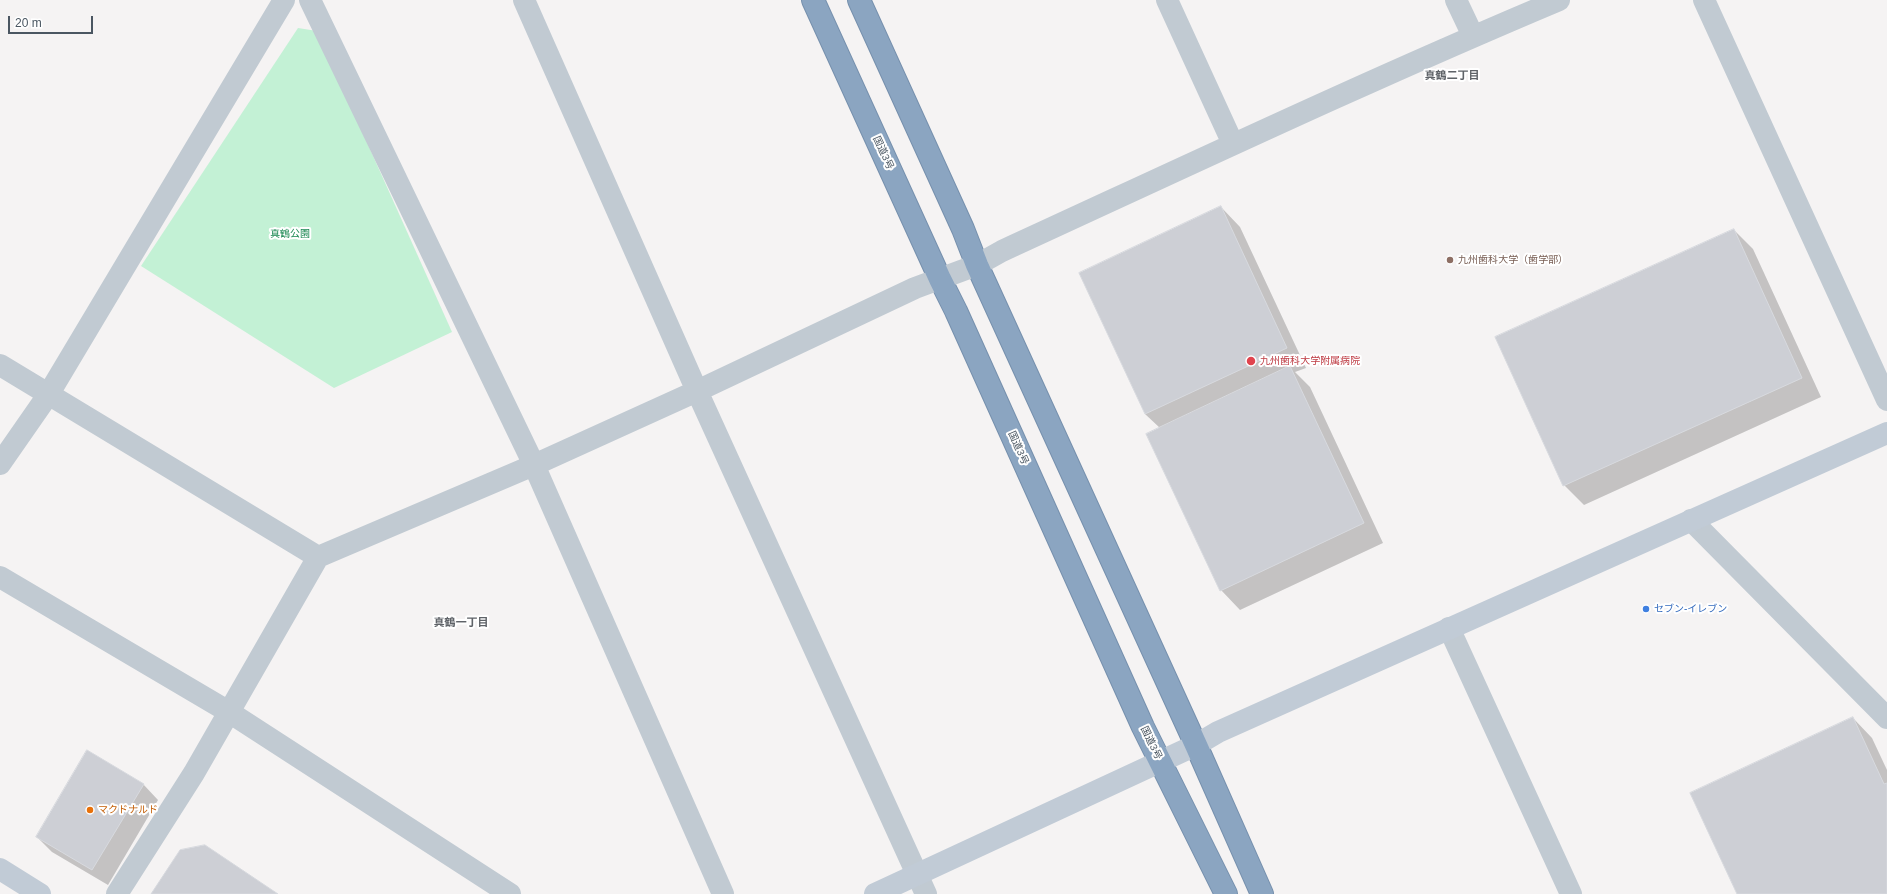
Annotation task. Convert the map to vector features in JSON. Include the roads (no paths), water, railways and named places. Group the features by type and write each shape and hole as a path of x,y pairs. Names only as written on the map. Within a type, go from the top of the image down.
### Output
{"highway":[{"name":"国道3号","path":"813,0 1160,761 1226,894"},
{"path":"859,0 1262,894"}],"street":[{"path":"0,464 48,395 284,0"},
{"path":"310,0 534,464 723,894"},
{"path":"524,0 697,391 922,885"},
{"path":"1167,0 1233,144"},
{"path":"1456,0 1473,36"},
{"path":"117,894 194,772 318,557 534,464 697,391 915,288 977,264 1233,144 1473,36 1559,0"},
{"path":"1704,0 1887,400"},
{"path":"0,365 318,557"},
{"path":"875,894 922,885 1160,761 1196,745 1218,732 1887,433"},
{"path":"1691,520 1887,718"},
{"path":"0,577 229,712 510,894"},
{"path":"1449,628 1571,894"},
{"path":"0,869 40,894"}],"place":[{"name":"九州歯科大学（歯学部）","path":"1450,260"},
{"name":"九州歯科大学附属病院","path":"1251,361"},
{"name":"セブン-イレブン","path":"1646,609"},
{"name":"マクドナルド","path":"90,810"}],"district":[{"name":"真鶴二丁目","path":"1452,76"},
{"name":"真鶴一丁目","path":"461,623"}],"park label":[{"name":"真鶴公園","path":"290,234"}]}
